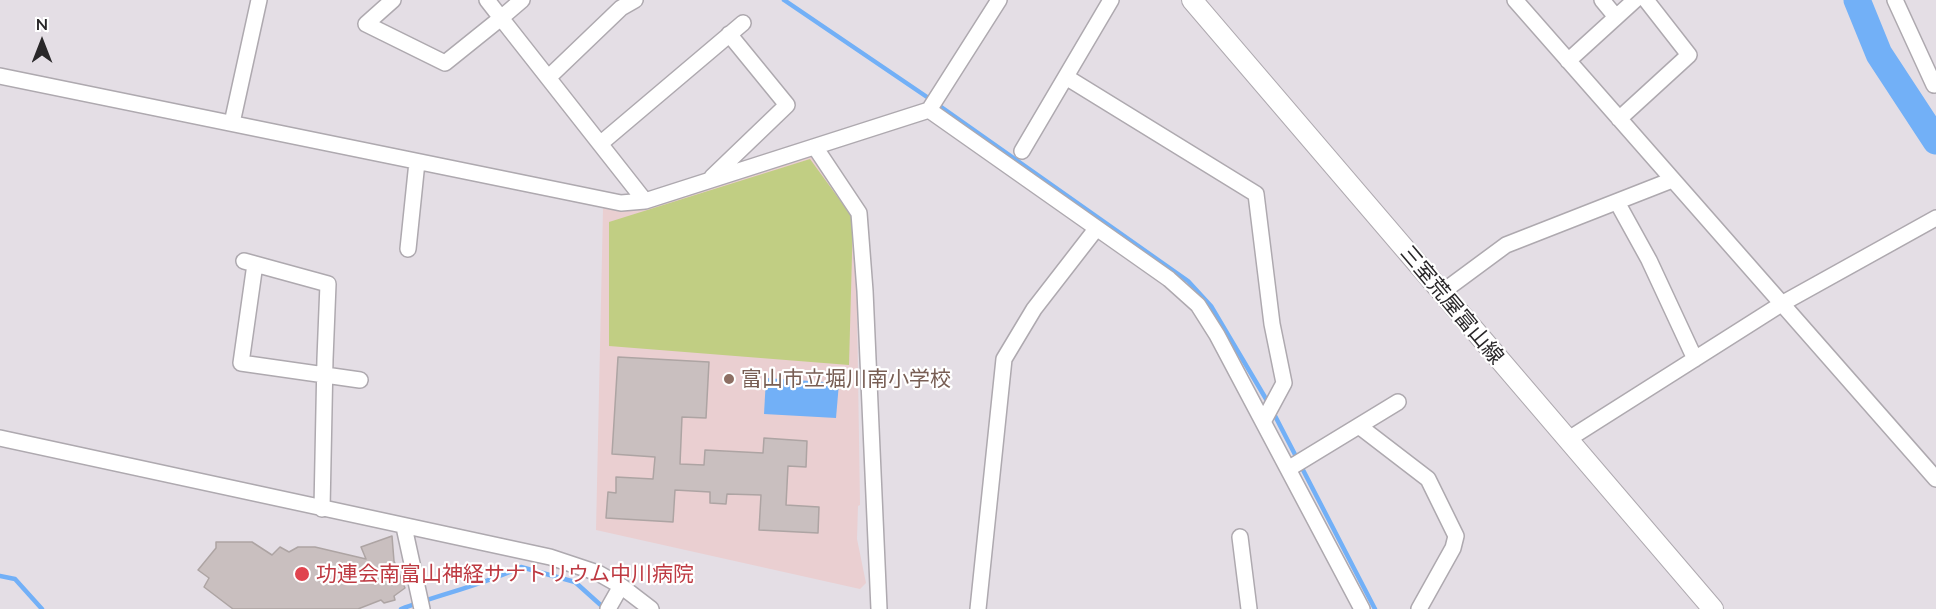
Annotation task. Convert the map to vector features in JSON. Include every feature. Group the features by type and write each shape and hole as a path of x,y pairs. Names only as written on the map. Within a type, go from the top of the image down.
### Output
{"main road":[{"name":"三室荒屋富山線","path":"1192,0 1713,609"}],"street":[{"path":"232,123 259,0"},
{"path":"393,0 366,24 445,63 522,0"},
{"path":"487,0 645,201"},
{"path":"0,76 621,203 645,201 929,110 999,0"},
{"path":"1023,152 1111,0"},
{"path":"1515,0 1936,479"},
{"path":"1602,0 1616,17"},
{"path":"1568,61 1635,0"},
{"path":"1619,119 1689,55 1646,0"},
{"path":"1895,0 1936,84"},
{"path":"549,77 624,3"},
{"path":"600,144 743,22"},
{"path":"709,181 787,105 729,34"},
{"path":"1066,77 1256,194 1272,324 1284,383 1263,422"},
{"path":"929,110 1169,279 1198,305 1217,335 1362,609"},
{"path":"815,147 859,213 879,609"},
{"path":"408,249 417,162"},
{"path":"1441,293 1506,245 1672,180"},
{"path":"1617,202 1649,260 1695,359"},
{"path":"1567,440 1783,303 1936,218"},
{"path":"978,609 1004,359 1034,309 1096,229"},
{"path":"322,509 324,374 328,284 249,263 241,363 324,374 360,380"},
{"path":"1288,469 1398,402"},
{"path":"1359,426 1428,479 1456,536 1453,548 1419,609"},
{"path":"0,438 550,557 598,573 621,586 651,609"},
{"path":"404,526 422,609"},
{"path":"1240,537 1249,609"},
{"path":"608,609 621,586"}],"shaded area":[{"name":"富山市立堀川南小学校","path":"809,152 817,154 850,209 856,242 860,505 858,506 857,539 866,583 860,589 596,530 603,209 607,206 627,210"}],"green space":[{"path":"810,159 853,218 849,365 609,346 609,222"}],"water":[{"path":"766,378 839,383 836,418 764,414"}],"building":[{"path":"618,357 709,362 706,418 682,417 680,464 704,465 705,450 763,453 764,438 807,441 806,467 788,466 786,505 819,507 818,533 759,530 761,495 727,494 726,504 710,503 710,492 675,490 673,522 606,518 608,492 616,493 616,477 653,479 655,457 612,454"},
{"name":"功連会南富山神経サナトリウム中川病院","path":"392,536 394,561 405,588 394,596 395,600 384,603 381,600 358,609 233,609 204,587 209,578 198,570 216,548 216,542 252,542 272,555 280,547 289,552 298,547 315,547 366,559 361,547"}],"waterway":[{"path":"784,0 927,97 1188,281 1211,306 1269,404"},
{"path":"1857,0 1879,54 1936,141"},
{"path":"1273,412 1375,609"},
{"path":"401,609 521,567 575,582 605,609"},
{"path":"0,576 15,579 42,609"}],"place":[{"name":"富山市立堀川南小学校","path":"729,379"},
{"name":"功連会南富山神経サナトリウム中川病院","path":"302,574"}]}
